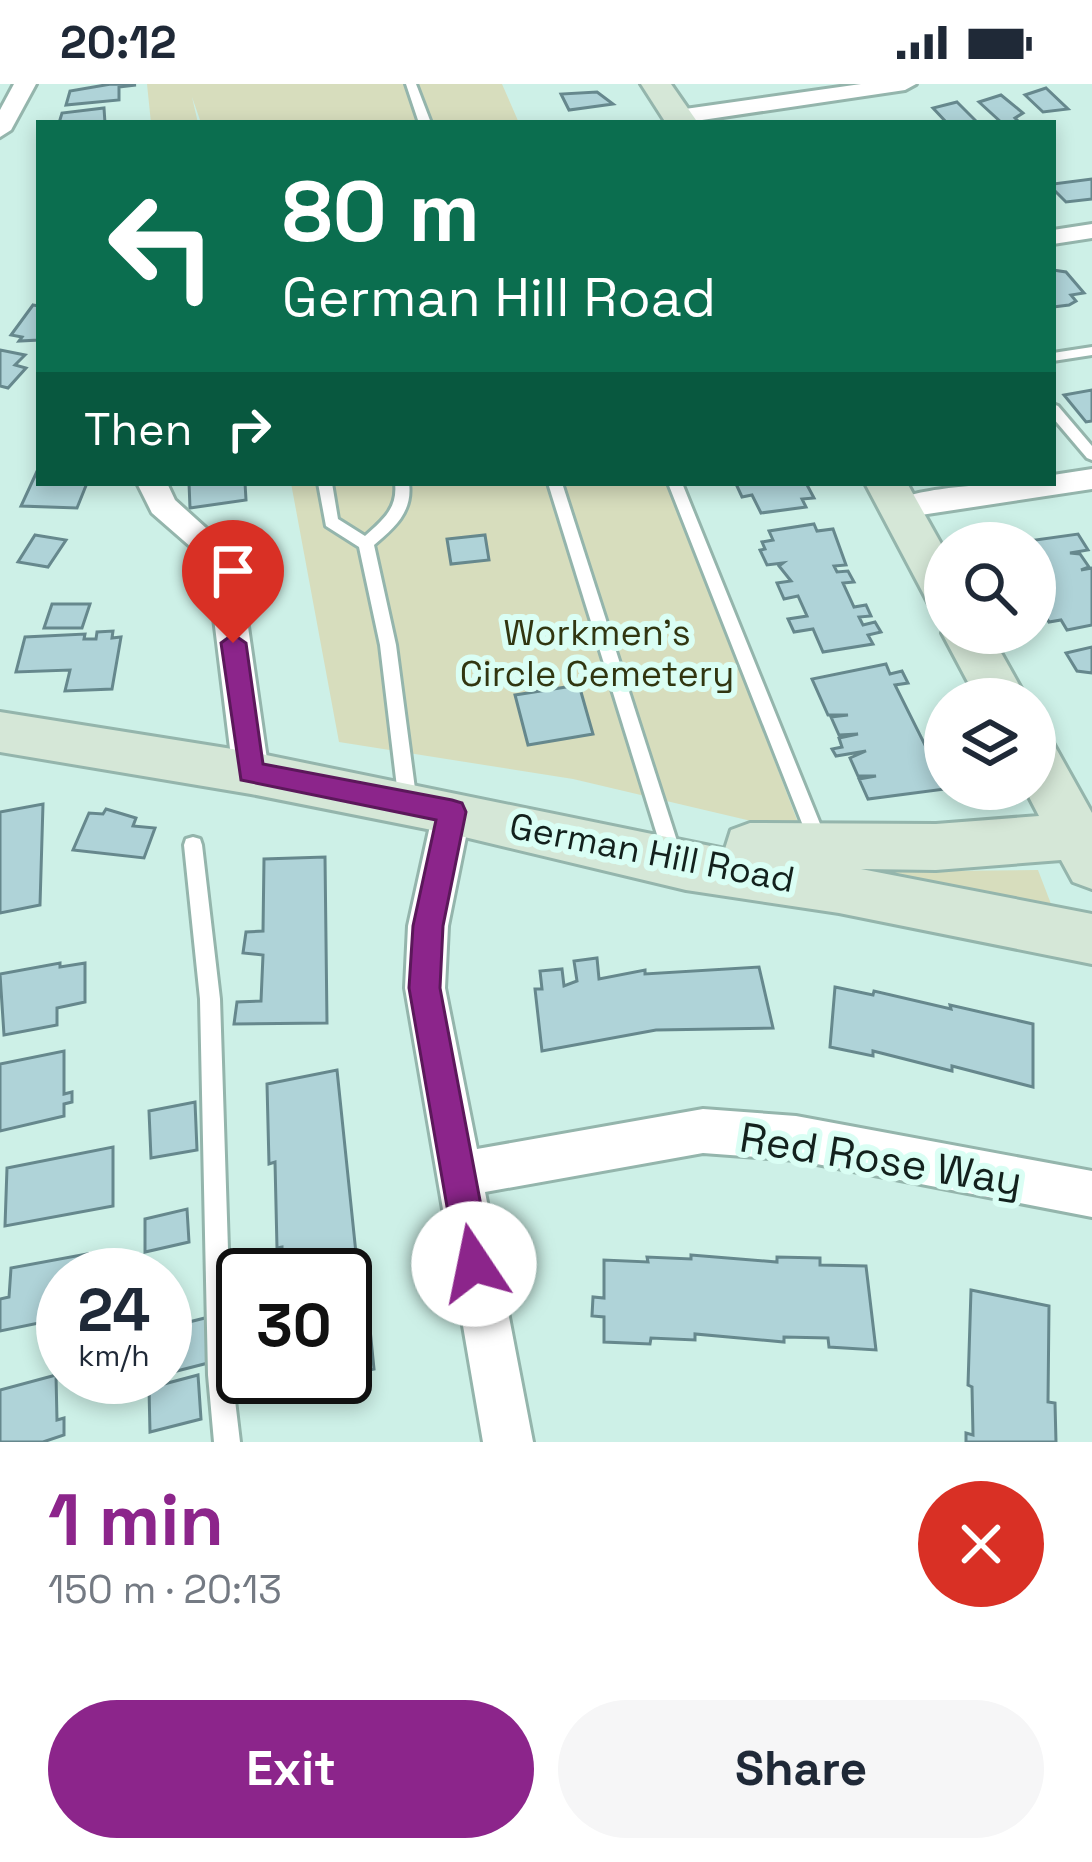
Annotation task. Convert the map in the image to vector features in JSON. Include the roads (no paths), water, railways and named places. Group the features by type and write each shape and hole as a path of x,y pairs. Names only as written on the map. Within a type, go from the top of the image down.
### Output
{"street":[{"path":"0,130 25,84"},
{"path":"656,84 680,120 904,84"},
{"path":"1056,237 1092,231"},
{"path":"1056,482 1092,479"},
{"path":"153,486 163,506 222,557 251,772"},
{"path":"924,552 894,495 1005,486"},
{"name":"German Hill Road","path":"0,732 251,772 686,867 839,889 1092,939"},
{"path":"1056,793 1088,846"},
{"path":"508,1442 425,988 430,808 668,841 822,850 1088,846"},
{"name":"Red Rose Way","path":"457,1175 703,1131 796,1138 1092,1194"}],"lane":[{"path":"411,84 424,120"},
{"path":"1056,357 1092,351"},
{"path":"1056,413 1092,455"},
{"path":"325,486 331,522 366,544 430,808"},
{"path":"366,544 401,509 403,486"},
{"path":"556,486 668,841"},
{"path":"676,486 822,850"},
{"path":"193,845 210,1000 219,1352 226,1442"}],"park label":[{"name":"Workmen's Circle Cemetery","path":"597,654"}]}
